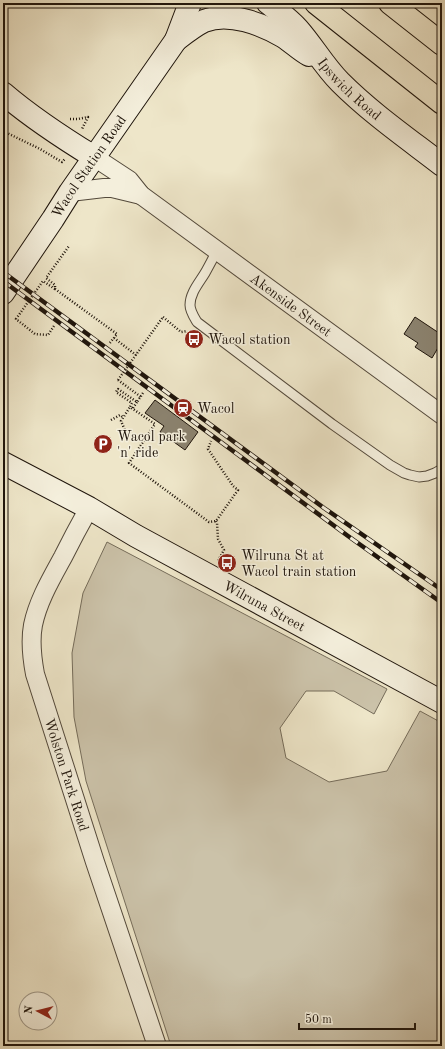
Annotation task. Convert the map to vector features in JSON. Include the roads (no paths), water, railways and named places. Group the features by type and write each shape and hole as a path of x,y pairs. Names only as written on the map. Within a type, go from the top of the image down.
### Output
{"highway":[{"path":"316,3 442,103"},
{"path":"390,3 442,44"}],"main road":[{"name":"Wacol Station Road","path":"3,293 70,192 176,40 190,3"},
{"name":"Ipswich Road","path":"268,3 298,29 338,81 370,110 442,165"},
{"name":"Wacol Station Road","path":"176,40 195,26 204,22 215,18 231,18 270,30 322,61"},
{"path":"3,93 60,135 94,157"},
{"name":"Wilruna Street","path":"3,463 90,508 136,536 442,702"}],"street":[{"name":"Akenside Street","path":"94,157 129,180 141,195 442,415"},
{"name":"Akenside Street","path":"70,192 94,188 108,188 141,195"},
{"name":"Wolston Park Road","path":"90,508 44,592 36,612 31,641 32,657 35,674 93,855 157,1046"}],"lane":[{"path":"218,250 194,290 191,299 191,310 197,322 332,424 390,465 410,476 419,477 427,476 442,469"}],"railway":[{"path":"3,272 324,508 442,590"},
{"path":"3,281 348,536 442,603"}],"place":[{"name":"Wacol station","path":"194,339"},
{"name":"Wacol","path":"183,408"},
{"name":"Wacol park 'n' ride","path":"103,444"},
{"name":"Wilruna St at Wacol train station","path":"227,563"}]}
